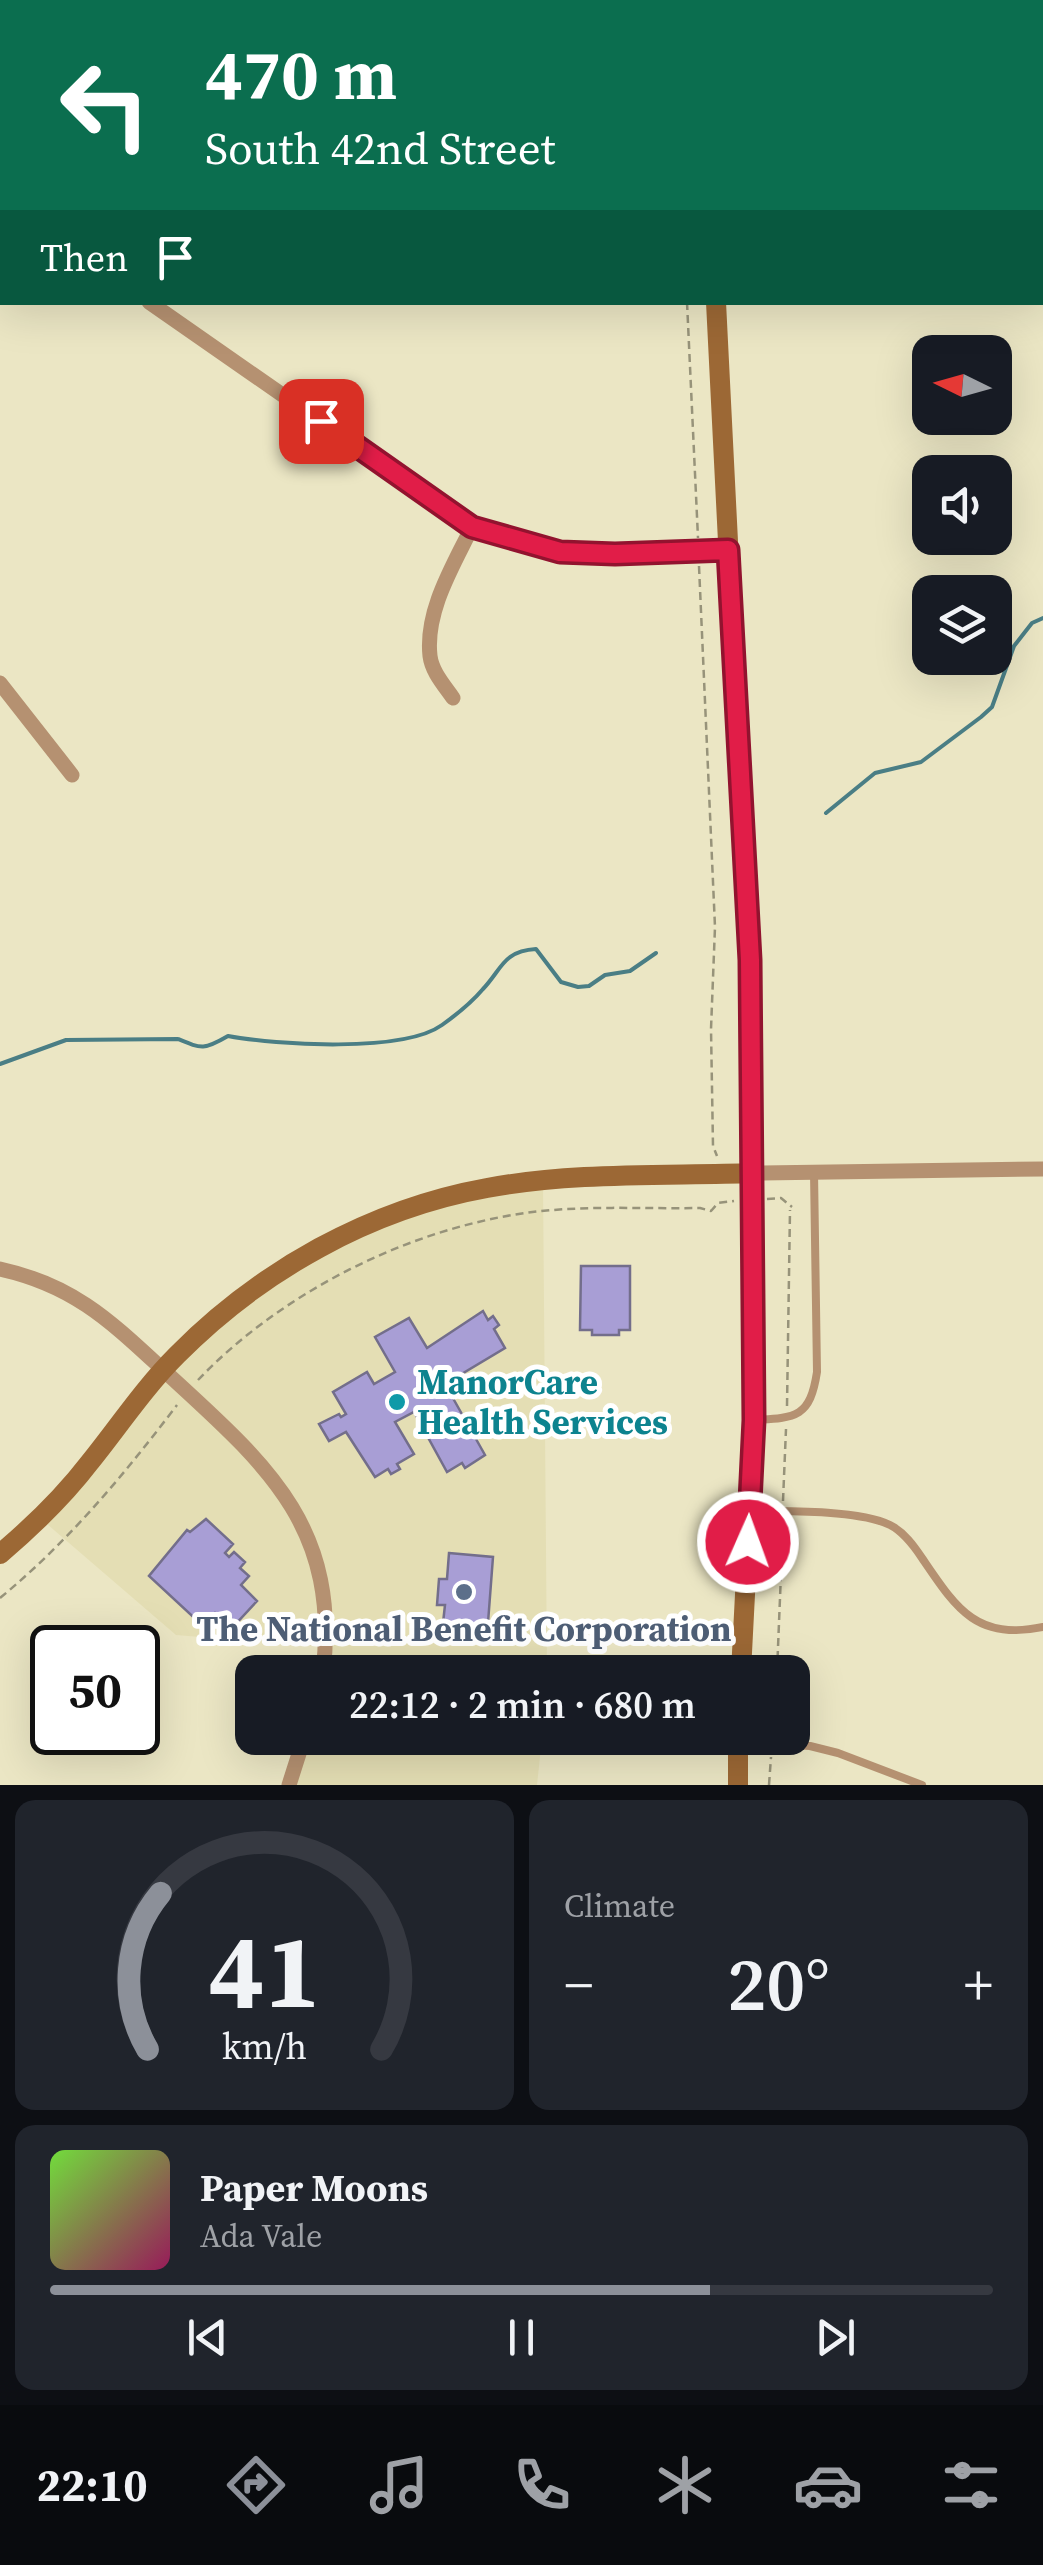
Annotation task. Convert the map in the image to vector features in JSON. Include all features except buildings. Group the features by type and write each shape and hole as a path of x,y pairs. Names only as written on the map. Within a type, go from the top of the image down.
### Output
{"main road":[{"path":"716,305 750,960 754,1420 742,1655"},
{"path":"0,1554 67,1489 163,1370 209,1325 281,1271 346,1234 402,1211 488,1187 587,1179 753,1174"},
{"path":"728,1785 735,1755"},
{"path":"738,1755 738,1785"}],"street":[{"path":"153,305 472,527 560,552 728,550"},
{"path":"453,698 436,676 430,656 432,628 444,582 472,527"},
{"path":"0,683 72,775"},
{"path":"753,1174 1043,1169"},
{"path":"0,1270 30,1276 80,1299 116,1326 256,1456 293,1506 306,1534 323,1590 324,1655"},
{"path":"289,1785 299,1755"}],"lane":[{"path":"754,1420 787,1419 804,1411 814,1396 814,1172"},
{"path":"749,1510 845,1515 890,1524 912,1542 954,1605 974,1621 1001,1632 1043,1627"},
{"path":"810,1749 838,1753 922,1785"}],"path":[{"path":"687,305 716,927 711,1029 713,1146 717,1152"},
{"path":"777,1655 787,1419 787,1216 792,1208 781,1198"},
{"path":"194,1384 252,1331 288,1305 333,1278 429,1238 529,1212 700,1208 710,1211 718,1202"},
{"path":"0,1598 105,1498 180,1400"},
{"path":"769,1785 771,1755"}],"shaded area":[{"path":"543,1182 547,1655 325,1655 326,1647 176,1635 40,1518 178,1354 359,1228"},
{"path":"299,1755 540,1755 537,1785 289,1785"}],"waterway":[{"path":"826,813 875,773 921,762 981,717 992,707 1014,646 1032,623 1043,618"},
{"path":"0,1064 66,1040 178,1039 203,1046 228,1036 307,1044 399,1040 442,1025 474,999 516,953 536,949 561,982 578,987 589,986 605,975 630,971 656,953"}],"place":[{"name":"ManorCare Health Services","path":"397,1402"},
{"name":"The National Benefit Corporation","path":"464,1592"}],"route":[{"path":"321,421 472,527 560,552 728,550 750,960 754,1420 748,1542"}]}
